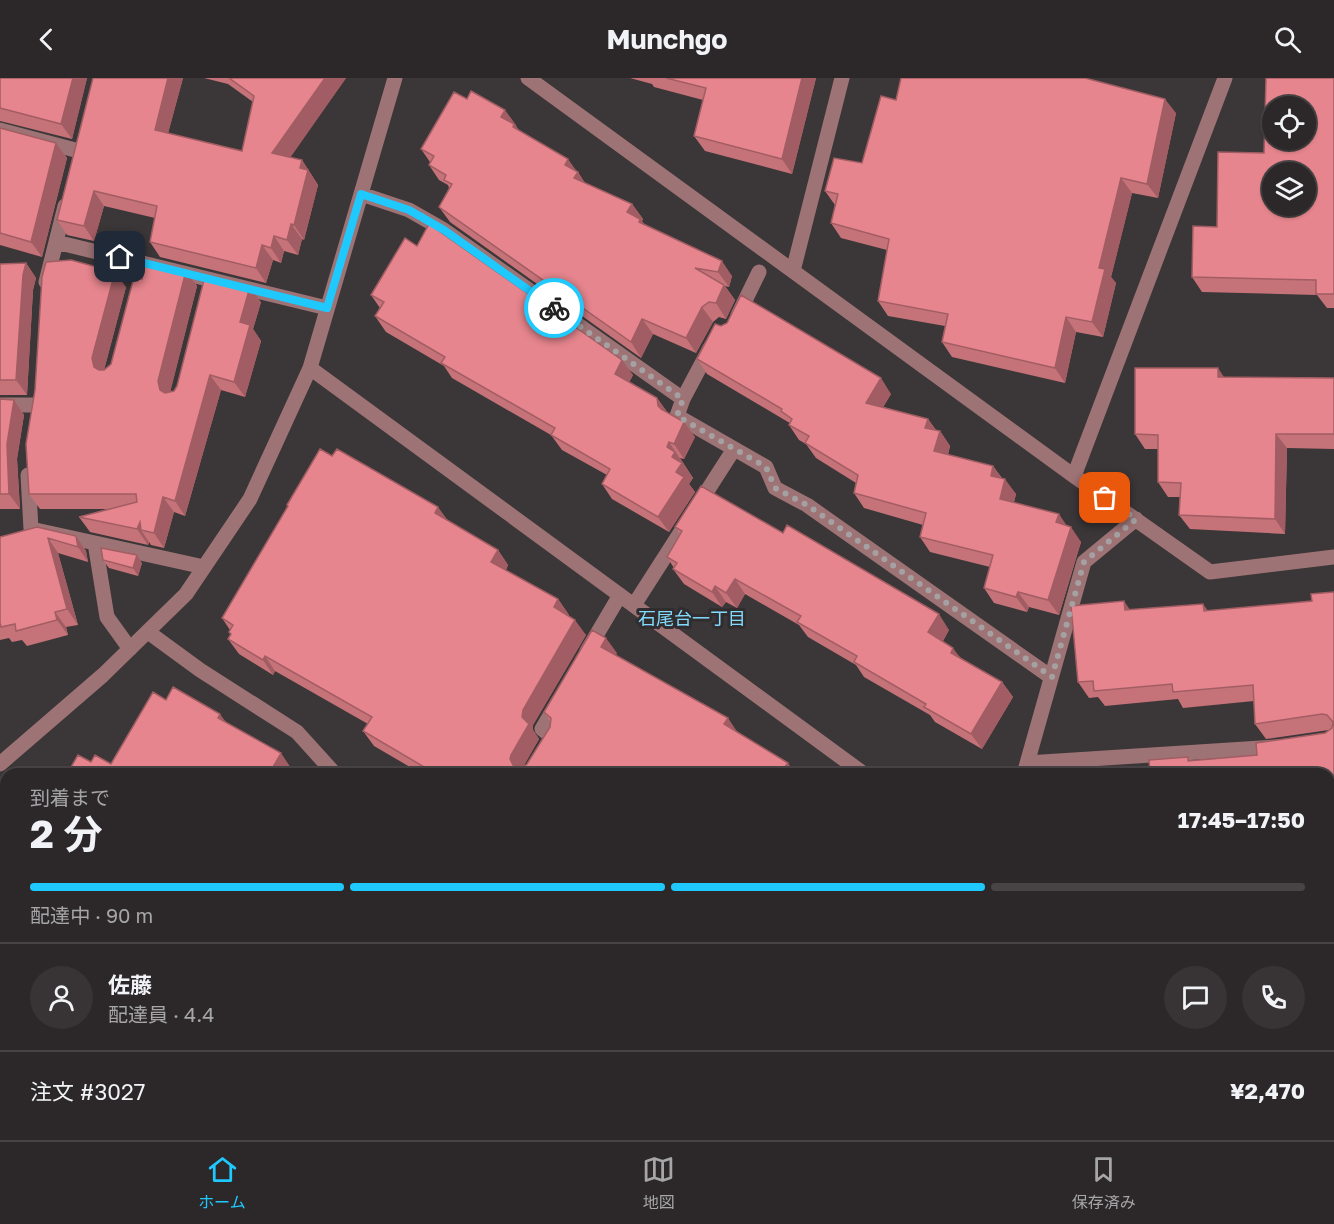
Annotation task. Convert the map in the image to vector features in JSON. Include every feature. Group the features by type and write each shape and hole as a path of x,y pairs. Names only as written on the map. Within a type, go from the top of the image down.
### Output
{"street":[{"path":"0,764 103,675 186,594 250,499 310,368 395,78"},
{"path":"528,78 1074,476 1210,572 1334,557"},
{"path":"793,270 842,78"},
{"path":"1074,476 1225,78"},
{"path":"0,130 78,151"},
{"path":"361,194 409,210 444,230 683,399"},
{"path":"43,302 43,291 67,196"},
{"path":"56,242 140,268 207,285 327,308"},
{"path":"731,331 759,272"},
{"path":"715,337 683,399 677,416 766,467 775,488 807,505 1052,677"},
{"path":"310,368 856,768"},
{"path":"0,405 35,405"},
{"path":"634,605 734,449"},
{"path":"27,459 26,532 95,543 204,567"},
{"path":"1136,519 1084,562 1026,768 1288,746"},
{"path":"95,543 107,617 130,649"},
{"path":"578,667 620,595"},
{"path":"148,632 200,670 297,732 330,768"},
{"path":"534,768 552,737 542,729 566,688"}],"building":[{"path":"0,78 73,78 61,124 0,108"},
{"path":"93,78 168,78 155,130 242,151 254,96 229,78 325,78 272,153 302,160 300,168 308,170 294,225 291,224 287,240 274,236 271,248 262,245 256,268 150,242 157,206 94,191 84,226 57,220"},
{"path":"666,78 802,78 782,159 694,136 706,88"},
{"path":"901,78 1085,78 1165,99 1147,184 1121,178 1099,268 1105,269 1092,322 1066,317 1055,368 942,342 948,314 878,301 889,239 831,223 838,194 825,191 834,158 862,163 881,96 896,100"},
{"path":"1266,78 1334,78 1334,294 1316,294 1316,280 1192,277 1193,226 1217,227 1218,152 1264,153 1264,150 1316,150 1316,96 1266,96"},
{"path":"471,91 505,110 501,117 514,124 513,127 568,159 565,165 578,172 574,178 632,204 627,212 640,219 639,222 722,261 718,272 695,268 724,285 716,303 709,302 702,307 686,338 642,319 631,342 439,207 452,184 444,180 446,175 429,165 434,156 421,149 454,92 467,99"},
{"path":"0,128 56,143 31,242 0,233"},
{"path":"429,224 622,360 615,374 657,398 661,409 684,422 674,444 669,442 667,447 675,452 672,457 682,463 676,472 684,477 658,517 602,484 610,469 551,435 555,428 441,363 445,357 375,316 384,302 371,295 405,238 417,246"},
{"path":"71,260 115,272 92,358 94,367 99,370 104,370 111,364 134,277 142,279 146,261 186,271 158,381 160,390 165,393 174,391 177,386 205,276 250,287 240,322 250,325 234,382 210,375 175,501 163,497 154,533 141,530 140,522 137,529 79,517 137,502 136,494 29,494 26,444 35,390 42,277 46,262"},
{"path":"26,263 23,275 16,380 0,380 0,264"},
{"path":"741,295 881,378 866,403 928,419 925,428 940,431 934,451 993,466 991,476 1005,479 1000,499 1059,514 1056,522 1071,527 1048,600 1018,592 1016,597 984,588 993,555 920,537 926,513 854,493 858,475 805,443 809,436 789,425 792,419 781,411 782,409 697,359 715,324 721,326 727,323"},
{"path":"1135,368 1218,368 1218,377 1334,378 1334,434 1276,434 1275,519 1179,515 1181,483 1158,482 1158,435 1135,434"},
{"path":"0,399 14,400 7,444 9,494 0,494"},
{"path":"320,449 332,456 337,449 438,507 435,513 498,550 491,562 558,599 554,607 575,620 523,710 522,717 529,724 510,759 517,768 426,768 363,731 372,717 265,656 263,660 228,639 233,625 222,618"},
{"path":"701,486 783,533 787,525 939,614 928,632 953,648 951,653 1002,682 971,734 924,707 926,704 854,662 857,656 797,622 801,616 735,579 726,593 715,586 712,592 673,569 677,563 667,557 682,531 675,527"},
{"path":"37,527 76,536 78,547 48,538 67,609 55,612 57,620 16,631 15,624 1,627 0,537"},
{"path":"101,548 137,555 133,568 103,560"},
{"path":"1334,592 1334,768 1150,768 1149,760 1188,757 1188,761 1257,755 1256,743 1325,733 1332,728 1333,722 1327,715 1322,714 1255,724 1253,685 1173,692 1172,684 1094,691 1093,681 1078,682 1071,606 1124,601 1125,610 1203,604 1204,611 1312,601 1311,594"},
{"path":"592,630 606,638 601,647 728,718 724,724 788,763 784,768 521,768 527,764 550,727 551,718 544,712"},
{"path":"173,687 220,714 218,718 281,753 272,768 70,768 78,755 91,762 95,755 111,764 153,692 166,700"}],"way so far":[{"path":"554,308 683,399 677,416 766,467 775,488 807,505 1052,677 1084,562 1136,519 1105,498"}],"district":[{"name":"石尾台一丁目","path":"692,619"}],"route":[{"path":"120,257 327,308 361,194 409,210 444,230 554,308"}]}
